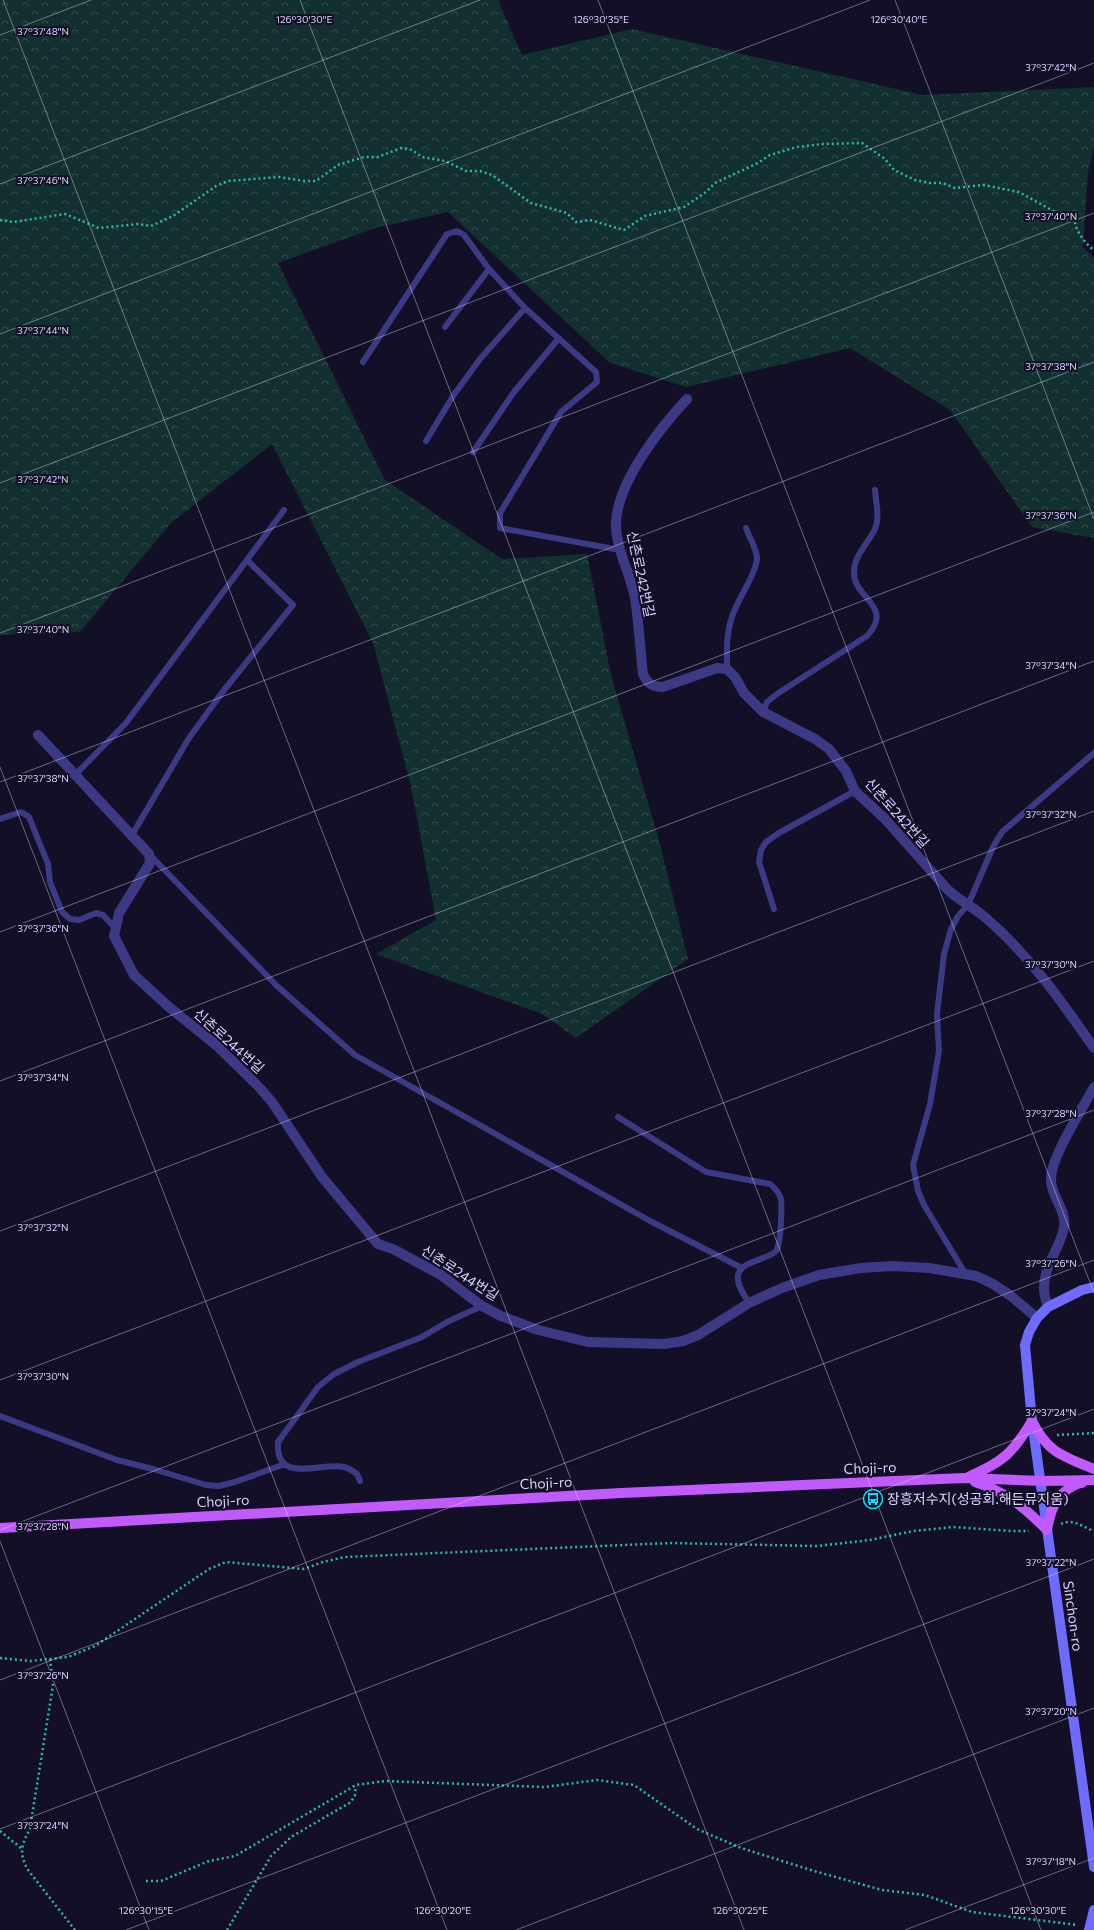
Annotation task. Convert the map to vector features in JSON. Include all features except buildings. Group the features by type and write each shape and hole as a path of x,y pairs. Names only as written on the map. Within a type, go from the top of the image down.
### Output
{"main road":[{"path":"1032,1420 1039,1434 1048,1446 1063,1456 1094,1468"},
{"path":"964,1478 990,1468 1009,1454 1020,1442 1032,1420"},
{"path":"964,1478 989,1487 1009,1497 1027,1510 1047,1530"},
{"name":"Choji-ro","path":"0,1528 621,1493 964,1478 1094,1481"},
{"path":"1047,1530 1050,1511 1060,1495 1078,1483 1094,1481"}],"street":[{"name":"신촌로242번길","path":"687,399 669,418 642,455 620,502 616,521 620,550 630,576 635,599 642,674 646,682 656,687 663,687 717,668 727,669 735,676 744,693 763,712 815,739 829,749 846,771 855,791 884,819 948,890 958,900 986,917 1030,961 1066,1006 1094,1048"},
{"path":"38,735 149,854"},
{"name":"신촌로244번길","path":"149,854 150,862 119,913 114,936 134,975 169,1008 216,1045 258,1086 272,1102 322,1178 344,1202 378,1244 394,1249 441,1275 482,1306 501,1316 538,1330 569,1338 594,1342 643,1345 683,1341 703,1332 749,1303 782,1288 834,1271 893,1266 929,1268 976,1276 1011,1296 1037,1318"},
{"path":"1048,1307 1044,1289 1046,1274 1064,1228 1064,1217 1052,1189 1052,1173 1064,1142 1094,1086"},
{"name":"Sinchon-ro","path":"1094,1287 1074,1293 1048,1307 1037,1318 1028,1332 1025,1345 1032,1420 1042,1481 1047,1530 1094,1867"},
{"path":"1090,1928 1094,1910"}],"lane":[{"path":"363,362 447,234 457,231 464,235 489,269 525,308 596,372 597,382 561,412 500,513 500,528 620,550"},
{"path":"445,327 489,269"},
{"path":"426,442 453,396 480,359 525,308"},
{"path":"473,452 514,392 559,338"},
{"path":"763,712 767,702 777,694 867,636 875,627 877,618 875,609 857,584 853,574 855,561 875,528 878,516 875,490"},
{"path":"74,775 126,723 284,510"},
{"path":"727,669 727,640 731,617 740,596 755,570 757,557 746,528"},
{"path":"132,835 189,738 224,690 292,605 247,560"},
{"path":"965,1273 924,1205 918,1191 913,1165 930,1104 939,1051 937,1014 944,954 950,930 958,916 968,905 1002,832 1094,753"},
{"path":"774,909 759,862 761,850 766,842 779,833 855,791"},
{"path":"0,819 21,812 28,817 48,864 50,882 55,898 62,912 70,919 79,920 96,913 103,915 116,928"},
{"path":"149,854 277,986 355,1055 652,1222 742,1268"},
{"path":"618,1117 706,1172 770,1184 776,1189 781,1199 780,1239 777,1250 769,1256 742,1268 738,1275 738,1284 749,1303"},
{"path":"360,1481 357,1474 344,1467 334,1466 302,1470 291,1468 280,1459 277,1450 278,1442 318,1387 346,1367 407,1344 447,1322 482,1306"},
{"path":"0,1416 117,1460 206,1485 219,1486 235,1482 269,1472 285,1464"}],"path":[{"path":"0,220 14,222 65,214 99,228 112,225 151,226 173,216 216,186 228,181 280,177 304,181 316,181 338,166 364,157 378,157 401,148 412,150 422,157 445,160 466,172 480,171 492,175 531,203 567,213 576,222 590,220 624,230 645,216 684,207 706,192 714,182 758,163 770,155 797,147 822,144 862,143 885,159 894,170 916,180 930,183 942,182 955,188 983,185 1019,192 1075,223 1077,229 1090,248 1094,250"},
{"path":"1039,1434 1067,1435 1094,1433"},
{"path":"0,1658 31,1661 68,1657 95,1646 209,1569 226,1562 304,1569 346,1556 671,1542 817,1546 870,1540 913,1531 953,1527 1012,1532 1047,1530 1066,1522 1079,1523 1094,1531"},
{"path":"1090,1529 1094,1527"},
{"path":"50,1659 53,1685 30,1828 21,1848 23,1861 28,1870 75,1930"},
{"path":"146,1881 160,1880 209,1861 235,1856 356,1785 385,1781 545,1787 597,1780 634,1785 697,1829 741,1848 814,1871 882,1890 926,1895 972,1912 1090,1928"},
{"path":"227,1930 271,1856 291,1836 351,1802 355,1795 356,1785"},
{"path":"0,1831 21,1848"}],"green space":[{"path":"0,0 498,0 522,55 632,29 923,95 1094,87 1094,147 1088,172 1083,247 1094,258 1094,538 1032,527 950,410 850,348 686,387 610,363 448,212 375,228 278,263 385,480 502,559 587,554 611,675 660,844 688,959 576,1038 542,1014 376,954 436,920 411,786 373,643 272,444 171,523 80,632 0,635"}],"place":[{"name":"장흥저수지(성공회.해든뮤지움)","path":"873,1499"}]}
